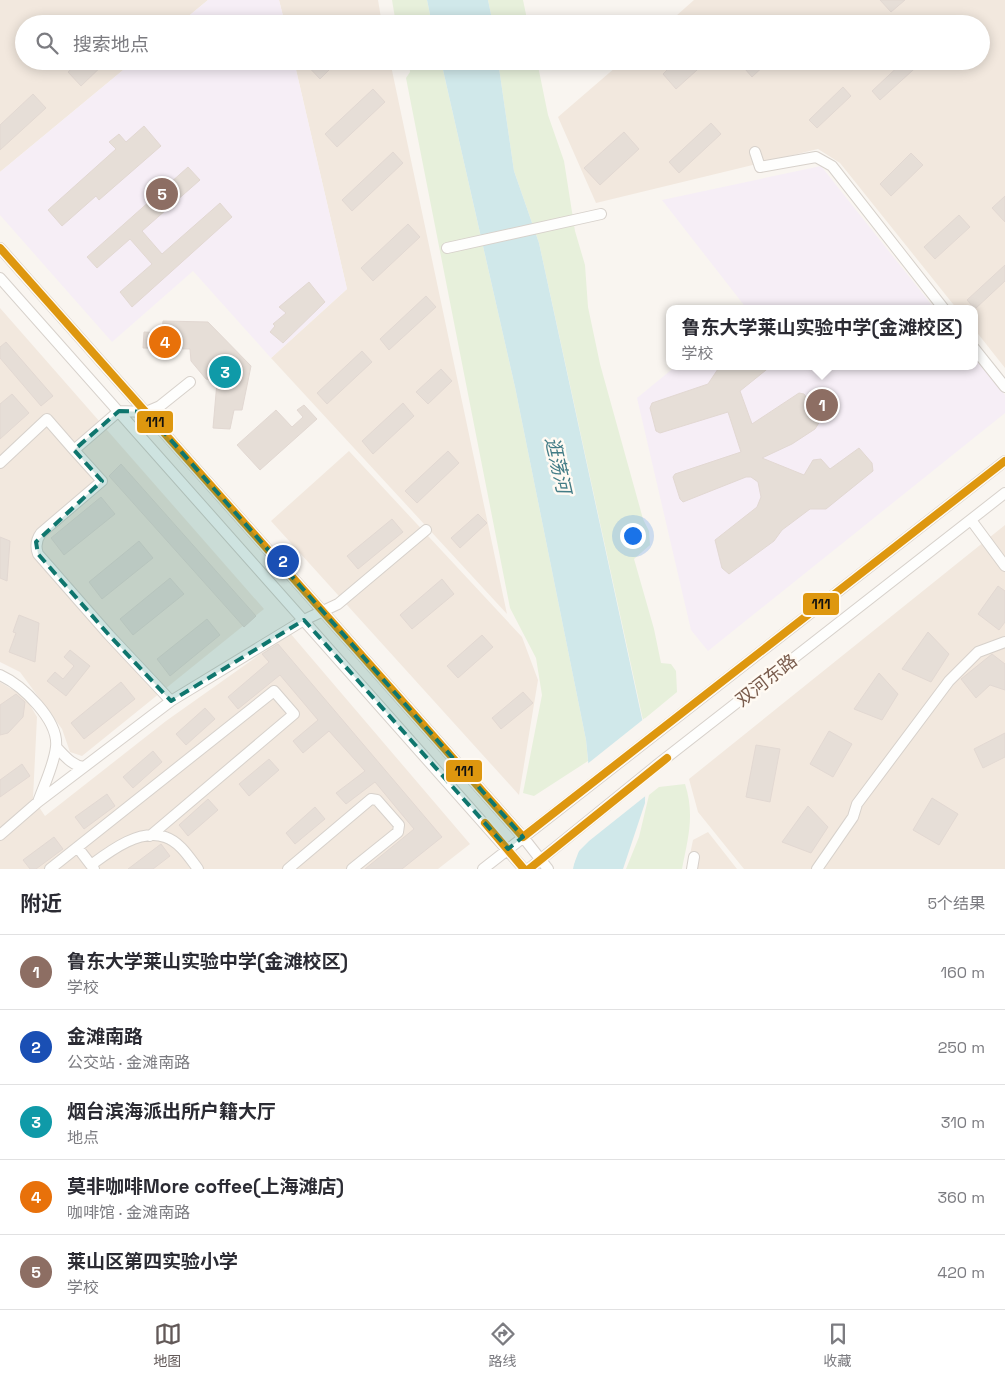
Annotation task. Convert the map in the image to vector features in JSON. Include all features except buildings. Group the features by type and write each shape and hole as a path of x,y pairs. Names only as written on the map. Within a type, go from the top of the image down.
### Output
{"street":[{"path":"755,152 760,167 816,157 832,166 941,305"},
{"path":"447,248 601,214"},
{"path":"0,248 523,837 548,869"},
{"path":"0,278 524,869"},
{"path":"978,353 1005,386"},
{"path":"74,450 118,411 146,412 160,406 190,382"},
{"path":"0,463 47,419 102,481 41,533 36,542 38,554 109,635 171,701"},
{"name":"双河东路","path":"482,869 656,731 1005,461"},
{"name":"双河东路","path":"529,869 657,765 1005,493"},
{"path":"971,520 1005,566"},
{"path":"0,835 38,802 171,701 304,620 338,604 426,530"},
{"path":"817,869 853,817 857,804 949,681 978,652 1005,642"},
{"path":"0,674 13,680 36,703 46,717 56,747 68,760 84,767"},
{"path":"50,869 274,691 294,714 150,836"},
{"path":"38,802 56,747"},
{"path":"288,869 371,799 376,800 399,824 398,832 352,869"},
{"path":"78,848 93,867 109,851 128,841 150,836 164,836 176,843 198,869"},
{"path":"692,869 694,857"}],"highlighted area":[{"path":"119,411 146,412 523,837 508,849 304,620 171,701 109,635 38,554 36,542 102,481 74,450"}],"shaded area":[{"path":"0,0 208,0 190,15 15,15 15,70 123,70 0,172"},
{"path":"208,0 279,0 283,15 190,15"},
{"path":"279,0 378,0 380,15 283,15"},
{"path":"694,0 1005,0 1005,368 978,334 978,305 954,305 840,163 818,149 596,203 558,117 613,70 990,70 990,15 677,15"},
{"path":"123,70 296,70 347,289 271,358 193,271 112,342 0,215 0,172"},
{"path":"296,70 392,70 507,614 271,358 347,289"},
{"path":"821,166 932,305 744,305 662,200"},
{"path":"0,308 264,609 82,756 70,752 62,729 20,672 0,662"},
{"path":"978,361 1005,395 1005,413 708,651 691,630 637,398 671,370 978,370"},
{"path":"349,451 522,637 538,680 519,795 271,521"},
{"path":"1005,525 1005,869 744,869 698,812 689,779"},
{"path":"290,633 470,844 438,869 0,869 0,682 26,698 37,717 33,798 45,816 166,721"},
{"path":"708,832 737,869 687,869 693,840"}],"green space":[{"path":"392,0 427,0 430,15 394,15"},
{"path":"488,0 523,0 526,15 491,15"},
{"path":"410,70 443,70 515,387 586,740 588,761 534,796 523,793 542,695 536,658 510,608 406,78"},
{"path":"499,70 539,70 548,115 564,161 575,231 585,265 588,307 600,364 643,519 649,531 650,545 634,559 654,629 661,663 671,664 676,671 677,692 643,720 539,243 514,171"},
{"path":"685,784 690,806 690,816 682,869 626,869 639,837 649,795 659,787"}],"water":[{"path":"427,0 488,0 491,15 430,15"},
{"name":"逛荡河","path":"443,70 499,70 514,171 539,243 646,737 645,803 623,869 572,869 589,825 592,800 586,740 515,387"}],"pier":[{"path":"645,718 649,737 648,794 589,841 576,854 573,869 570,869 586,825 589,800 586,765"}],"transit line":[{"name":"111","path":"0,248 523,837 1005,461"},
{"name":"111","path":"529,869 667,758"},
{"name":"111","path":"485,823 524,869"}],"place":[{"name":"莱山区第四实验小学","path":"162,194"},
{"name":"莫非咖啡More coffee(上海滩店)","path":"165,342"},
{"name":"烟台滨海派出所户籍大厅","path":"225,372"},
{"name":"鲁东大学莱山实验中学(金滩校区)","path":"822,405"},
{"name":"金滩南路","path":"283,561"}]}
